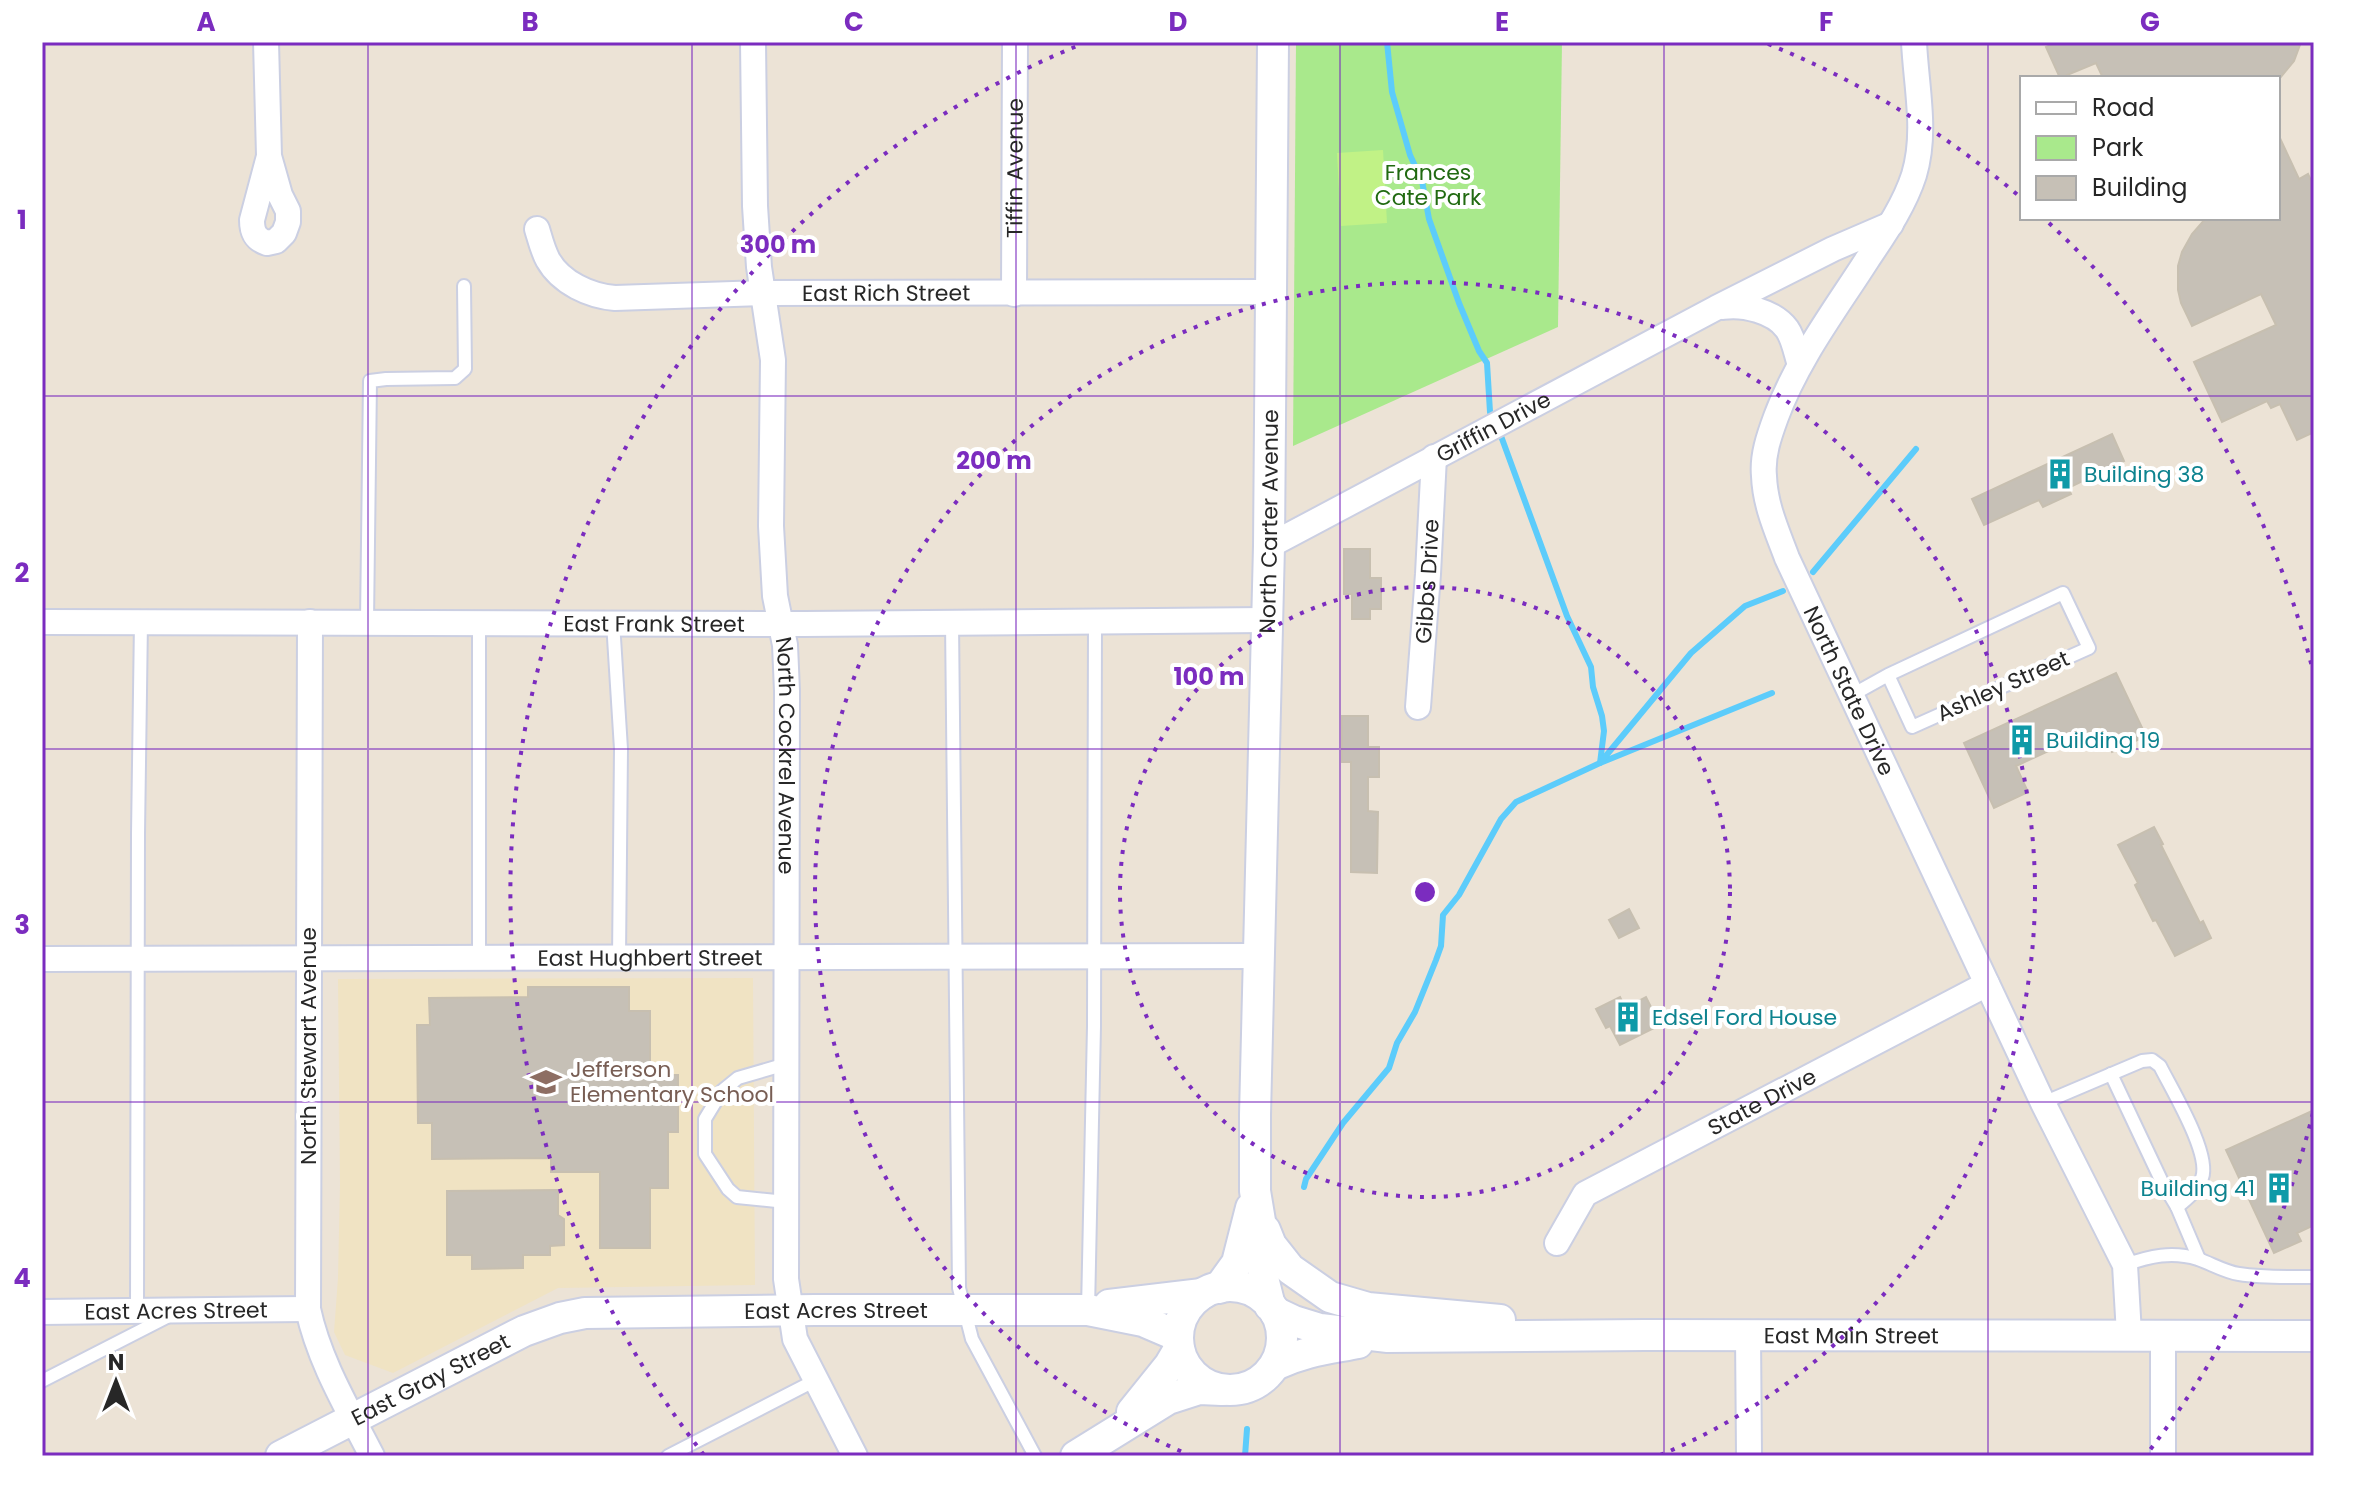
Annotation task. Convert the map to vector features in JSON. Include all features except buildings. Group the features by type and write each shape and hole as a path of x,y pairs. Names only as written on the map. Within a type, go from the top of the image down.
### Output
{"street":[{"path":"266,42 269,156"},
{"name":"North Cockrel Avenue","path":"753,42 755,206 759,267 773,360 771,526 775,596 785,645 787,691 786,1279 795,1339 855,1456"},
{"name":"Tiffin Avenue","path":"1014,294 1015,42"},
{"name":"North Carter Avenue","path":"1273,42 1269,546 1255,1191 1264,1282 1273,1309"},
{"name":"North State Drive","path":"1914,42 1921,134 1919,155 1906,194 1891,224 1800,365 1782,400 1764,460 1769,510 1787,558 2043,1103 2125,1265 2129,1334"},
{"name":"Griffin Drive","path":"1269,546 1716,308 1833,249 1891,224"},
{"name":"East Rich Street","path":"537,229 547,259 557,272 583,291 600,297 763,293 1271,292"},
{"name":"Griffin Drive","path":"1716,308 1733,305 1753,307 1785,325 1800,365"},
{"name":"Gibbs Drive","path":"1418,707 1434,457"},
{"name":"East Frank Street","path":"42,622 781,624 1266,620"},
{"name":"North Stewart Avenue","path":"310,622 308,1309 313,1331 372,1456"},
{"name":"East Hughbert Street","path":"42,959 1258,956"},
{"name":"State Drive","path":"1557,1243 1585,1194 1987,984"},
{"name":"North Carter Avenue","path":"1210,1291 1237,1263 1255,1191"},
{"path":"1260,1221 1271,1245 1290,1269 1330,1297 1349,1304 1645,1335"},
{"path":"1076,1456 1168,1399 1199,1389 1238,1389 1253,1385 1267,1375 1281,1349 1282,1331 1273,1309 1255,1293 1237,1287 1210,1291 1188,1308 1169,1366 1119,1428"},
{"name":"East Acres Street","path":"1088,1310 1120,1302 1210,1291"},
{"name":"East Acres Street","path":"42,1312 308,1309"},
{"name":"East Main Street","path":"1273,1309 1294,1321 1320,1329 1388,1337 2314,1336"},
{"name":"East Acres Street","path":"585,1313 1088,1310 1143,1321 1178,1343"},
{"name":"East Gray Street","path":"281,1456 524,1331 585,1313"},
{"path":"1748,1335 1749,1456"},
{"path":"2163,1335 2163,1456"},
{"name":"East Main Street","path":"1275,1365 1321,1349 1388,1337"},
{"path":"1178,1343 1187,1369 1202,1382 1222,1390"}],"lane":[{"path":"367,622 370,381 455,378 465,369 464,286"},
{"name":"Ashley Street","path":"1852,695 1888,675 2063,593 2089,648 1912,727 1888,675"},
{"path":"137,1311 141,621"},
{"path":"1088,1310 1092,1190 1095,621"},
{"path":"479,622 479,959"},
{"path":"613,622 621,749 619,958"},
{"path":"952,622 959,1288 972,1339 1035,1456"},
{"path":"2043,1103 2142,1061 2152,1060 2160,1066 2203,1158 2201,1181 2177,1207"},
{"path":"786,1064 738,1078 722,1091 705,1119 705,1154 728,1189 737,1197 786,1202"},
{"path":"2111,1074 2177,1207 2199,1259"},
{"path":"2125,1265 2166,1254 2199,1259 2236,1274 2314,1277"},
{"path":"42,1381 179,1311"},
{"path":"668,1456 816,1380"}],"shaded area":[{"name":"Jefferson Elementary School","path":"753,978 755,1285 558,1288 393,1373 345,1355 334,1332 340,1184 338,979"}],"green space":[{"name":"Frances Cate Park","path":"1296,42 1562,42 1558,327 1293,446"},
{"path":"1383,150 1387,223 1341,226 1337,153"}],"waterway":[{"path":"1387,42 1392,92 1410,155 1422,181 1429,219 1459,303 1487,363 1490,412"},
{"path":"1501,436 1567,616 1591,667 1604,731 1600,763 1772,693"},
{"path":"1813,572 1916,449"},
{"path":"1304,1187 1306,1179 1343,1123 1389,1068 1397,1043 1415,1012 1441,946 1443,915 1459,895 1501,819 1516,802 1600,763 1691,653 1745,606 1783,591"},
{"path":"1245,1456 1247,1429"}],"place":[{"name":"Building 38","path":"2060,474"},
{"name":"Building 19","path":"2022,740"},
{"name":"Edsel Ford House","path":"1628,1017"},
{"name":"Jefferson Elementary School","path":"546,1082"},
{"name":"Building 41","path":"2279,1188"}]}
